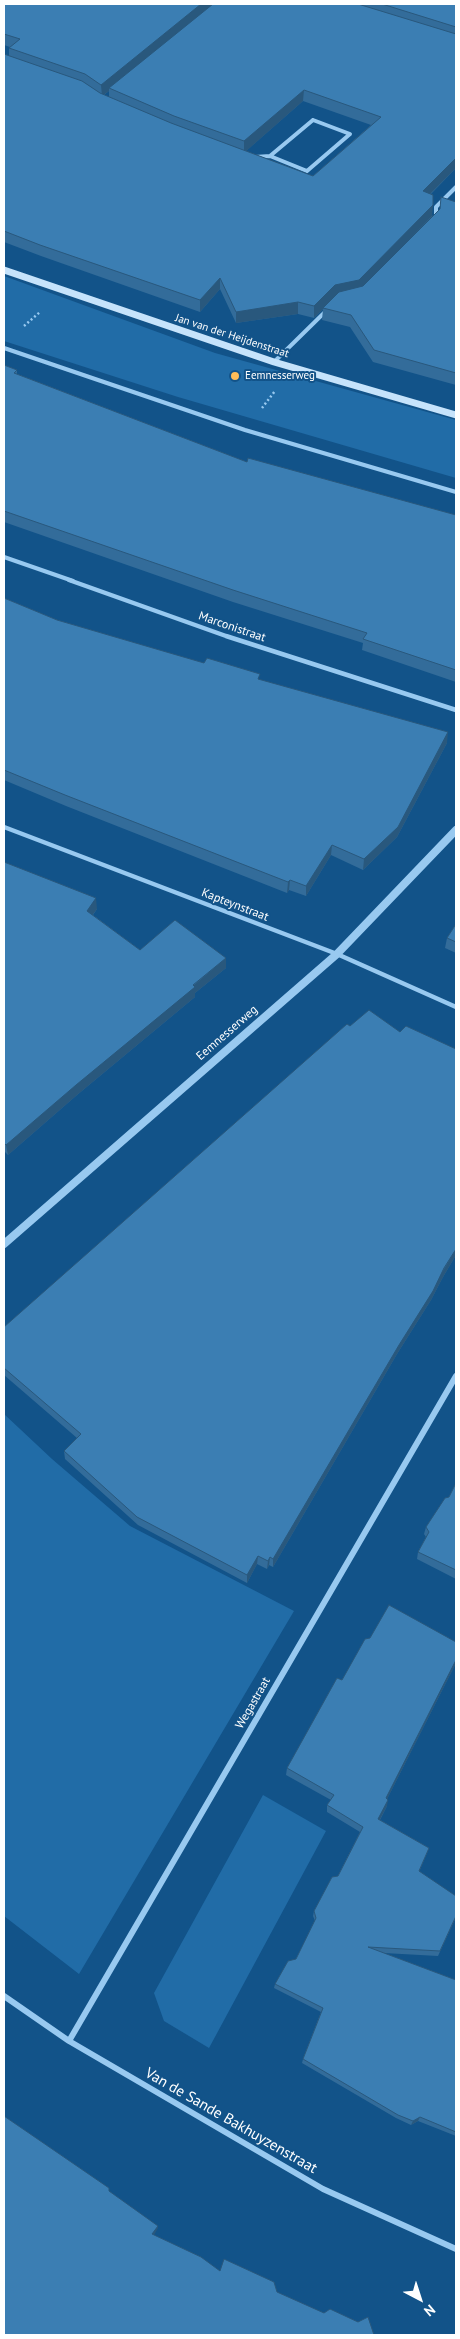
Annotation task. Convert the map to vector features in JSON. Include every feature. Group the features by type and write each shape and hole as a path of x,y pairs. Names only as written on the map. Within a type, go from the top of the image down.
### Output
{"main road":[{"name":"Jan van der Heijdenstraat","path":"4,270 274,362 456,415"}],"street":[{"path":"245,157 270,156 307,171 350,134 313,120 270,156"},
{"path":"429,225 436,218 436,206 456,188"},
{"path":"274,362 331,307"},
{"path":"4,348 245,430 456,492"},
{"name":"Marconistraat","path":"4,557 226,636 456,710"},
{"name":"Kapteynstraat","path":"4,827 337,954 456,1007"},
{"name":"Eemnesserweg","path":"4,1244 337,954 456,830"},
{"name":"Wegastraat","path":"69,2041 456,1376"},
{"name":"Van de Sande Bakhuyzenstraat","path":"4,1996 69,2041 323,2190 456,2249"}],"shaded area":[{"path":"4,276 215,353 456,420 456,478 178,397 4,341"},
{"path":"4,1414 52,1459 130,1526 294,1611 79,1974 4,1916"},
{"path":"263,1795 326,1831 209,2048 164,2021 154,1993"}],"building":[{"path":"4,4 201,4 101,85 85,74 9,48 20,39 4,34"},
{"path":"213,4 358,4 456,34 456,158 423,191 433,195 433,205 359,280 335,285 314,306 298,302 236,312 220,278 200,300 4,231 4,54 82,81 100,93 171,123 313,176 381,117 304,90 244,141 174,116 109,88"},
{"path":"382,4 456,4 456,27"},
{"path":"441,197 456,202 456,373 374,350 351,315 323,308 339,292 363,286 440,209"},
{"path":"4,365 17,370 14,373 247,462 248,458 456,515 456,670 363,639 367,633 233,590 4,511"},
{"path":"4,598 57,620 204,663 207,658 260,674 258,679 448,732 398,827 364,859 332,845 306,886 290,880 288,882 4,770"},
{"path":"4,862 96,898 87,911 140,950 175,920 226,958 193,985 195,987 6,1145 4,1143"},
{"path":"456,924 456,942 447,938"},
{"path":"369,1010 400,1032 406,1026 456,1049 456,1249 433,1291 399,1345 273,1559 270,1557 268,1561 258,1556 247,1575 137,1517 64,1451 81,1434 4,1368 4,1327 347,1024 350,1026"},
{"path":"456,1483 456,1570 418,1552 429,1532 426,1527 445,1498 449,1497"},
{"path":"389,1605 456,1642 456,1660 386,1798 388,1800 378,1819 429,1848 419,1871 456,1896 456,1916 440,1951 368,1947 456,1980 456,2132 420,2117 413,2121 398,2115 303,2059 323,2008 275,1984 288,1961 296,1959 316,1918 314,1911 332,1877 338,1876 363,1827 327,1805 334,1795 287,1768 337,1678 342,1680 365,1639 370,1638"},
{"path":"4,2116 109,2188 109,2191 158,2226 152,2234 201,2257 220,2271 224,2259 274,2282 277,2292 324,2313 330,2309 358,2322 368,2317 374,2335 4,2335"}],"place":[{"name":"Eemnesserweg","path":"235,376"}]}
